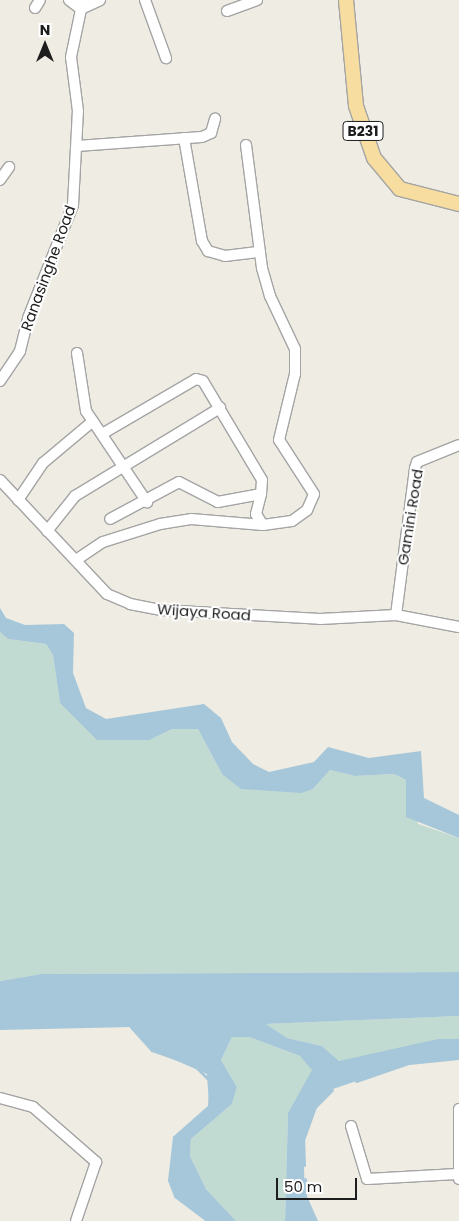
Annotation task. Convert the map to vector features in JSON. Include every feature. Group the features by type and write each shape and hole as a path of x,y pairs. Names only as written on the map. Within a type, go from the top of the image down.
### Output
{"main road":[{"name":"B231","path":"346,0 356,106 374,158 400,189 459,204"}],"street":[{"path":"69,0 82,5 100,0"},
{"path":"145,0 166,58"},
{"path":"227,11 257,0"},
{"name":"Ranasinghe Road","path":"0,381 20,351 28,318 73,205 78,111 71,58 82,5"},
{"path":"77,146 184,138 211,134 215,119"},
{"path":"184,138 202,241 208,252 225,256 260,252"},
{"path":"76,560 103,542 160,524 191,519 263,525 292,521 307,510 314,494 279,440 295,374 295,349 270,296 260,252 246,145"},
{"path":"0,180 10,167"},
{"path":"77,353 86,410 147,502"},
{"path":"102,434 190,380 203,381 262,480 256,514 263,525"},
{"path":"47,531 76,496 220,408"},
{"path":"18,500 43,463 93,421"},
{"name":"Gamini Road","path":"396,615 417,462 459,445"},
{"name":"Wijaya Road","path":"0,480 107,594 161,610 320,619 396,615 459,627"},
{"path":"110,520 147,502 179,482 218,502 261,494"},
{"path":"0,1098 33,1107 96,1162 76,1221"},
{"path":"351,1126 368,1179 458,1177 459,1109"}],"shaded area":[{"path":"0,608 6,618 25,625 64,624 74,633 73,673 86,708 106,719 204,704 221,718 232,742 253,764 269,772 314,762 328,747 369,758 421,751 424,798 459,815 459,838 406,817 406,780 394,774 355,776 330,770 313,789 301,793 241,789 222,774 198,729 172,729 149,740 97,740 60,703 53,655 46,644 8,639 0,632"},
{"path":"0,632 8,639 46,644 53,655 60,703 148,740 172,729 198,729 222,774 313,789 330,770 355,776 394,774 406,780 418,824 459,838 459,972 41,974 0,981"},
{"path":"459,972 459,1016 266,1024 287,1038 322,1046 339,1061 438,1039 459,1039 459,1058 409,1063 333,1089 315,1107 303,1141 305,1196 316,1221 285,1221 288,1113 312,1070 300,1056 249,1037 232,1037 221,1060 237,1087 232,1104 191,1139 190,1156 206,1189 236,1221 208,1221 175,1196 169,1180 174,1137 209,1106 207,1074 152,1050 131,1027 0,1030 0,981 41,974"},
{"path":"459,1016 459,1039 438,1039 351,1062 339,1061 322,1046 287,1038 266,1024"},
{"path":"232,1037 249,1037 300,1056 313,1070 288,1113 285,1221 236,1221 206,1189 190,1156 191,1139 232,1104 237,1087 221,1060"}],"waterway":[{"path":"131,1027 152,1050 194,1065 211,1082 209,1106 174,1137 169,1180 175,1196 208,1221"},
{"path":"356,1081 409,1063 459,1058"},
{"path":"304,1165 303,1140 315,1107 332,1090"},
{"path":"305,1179 305,1196 316,1221"}]}
